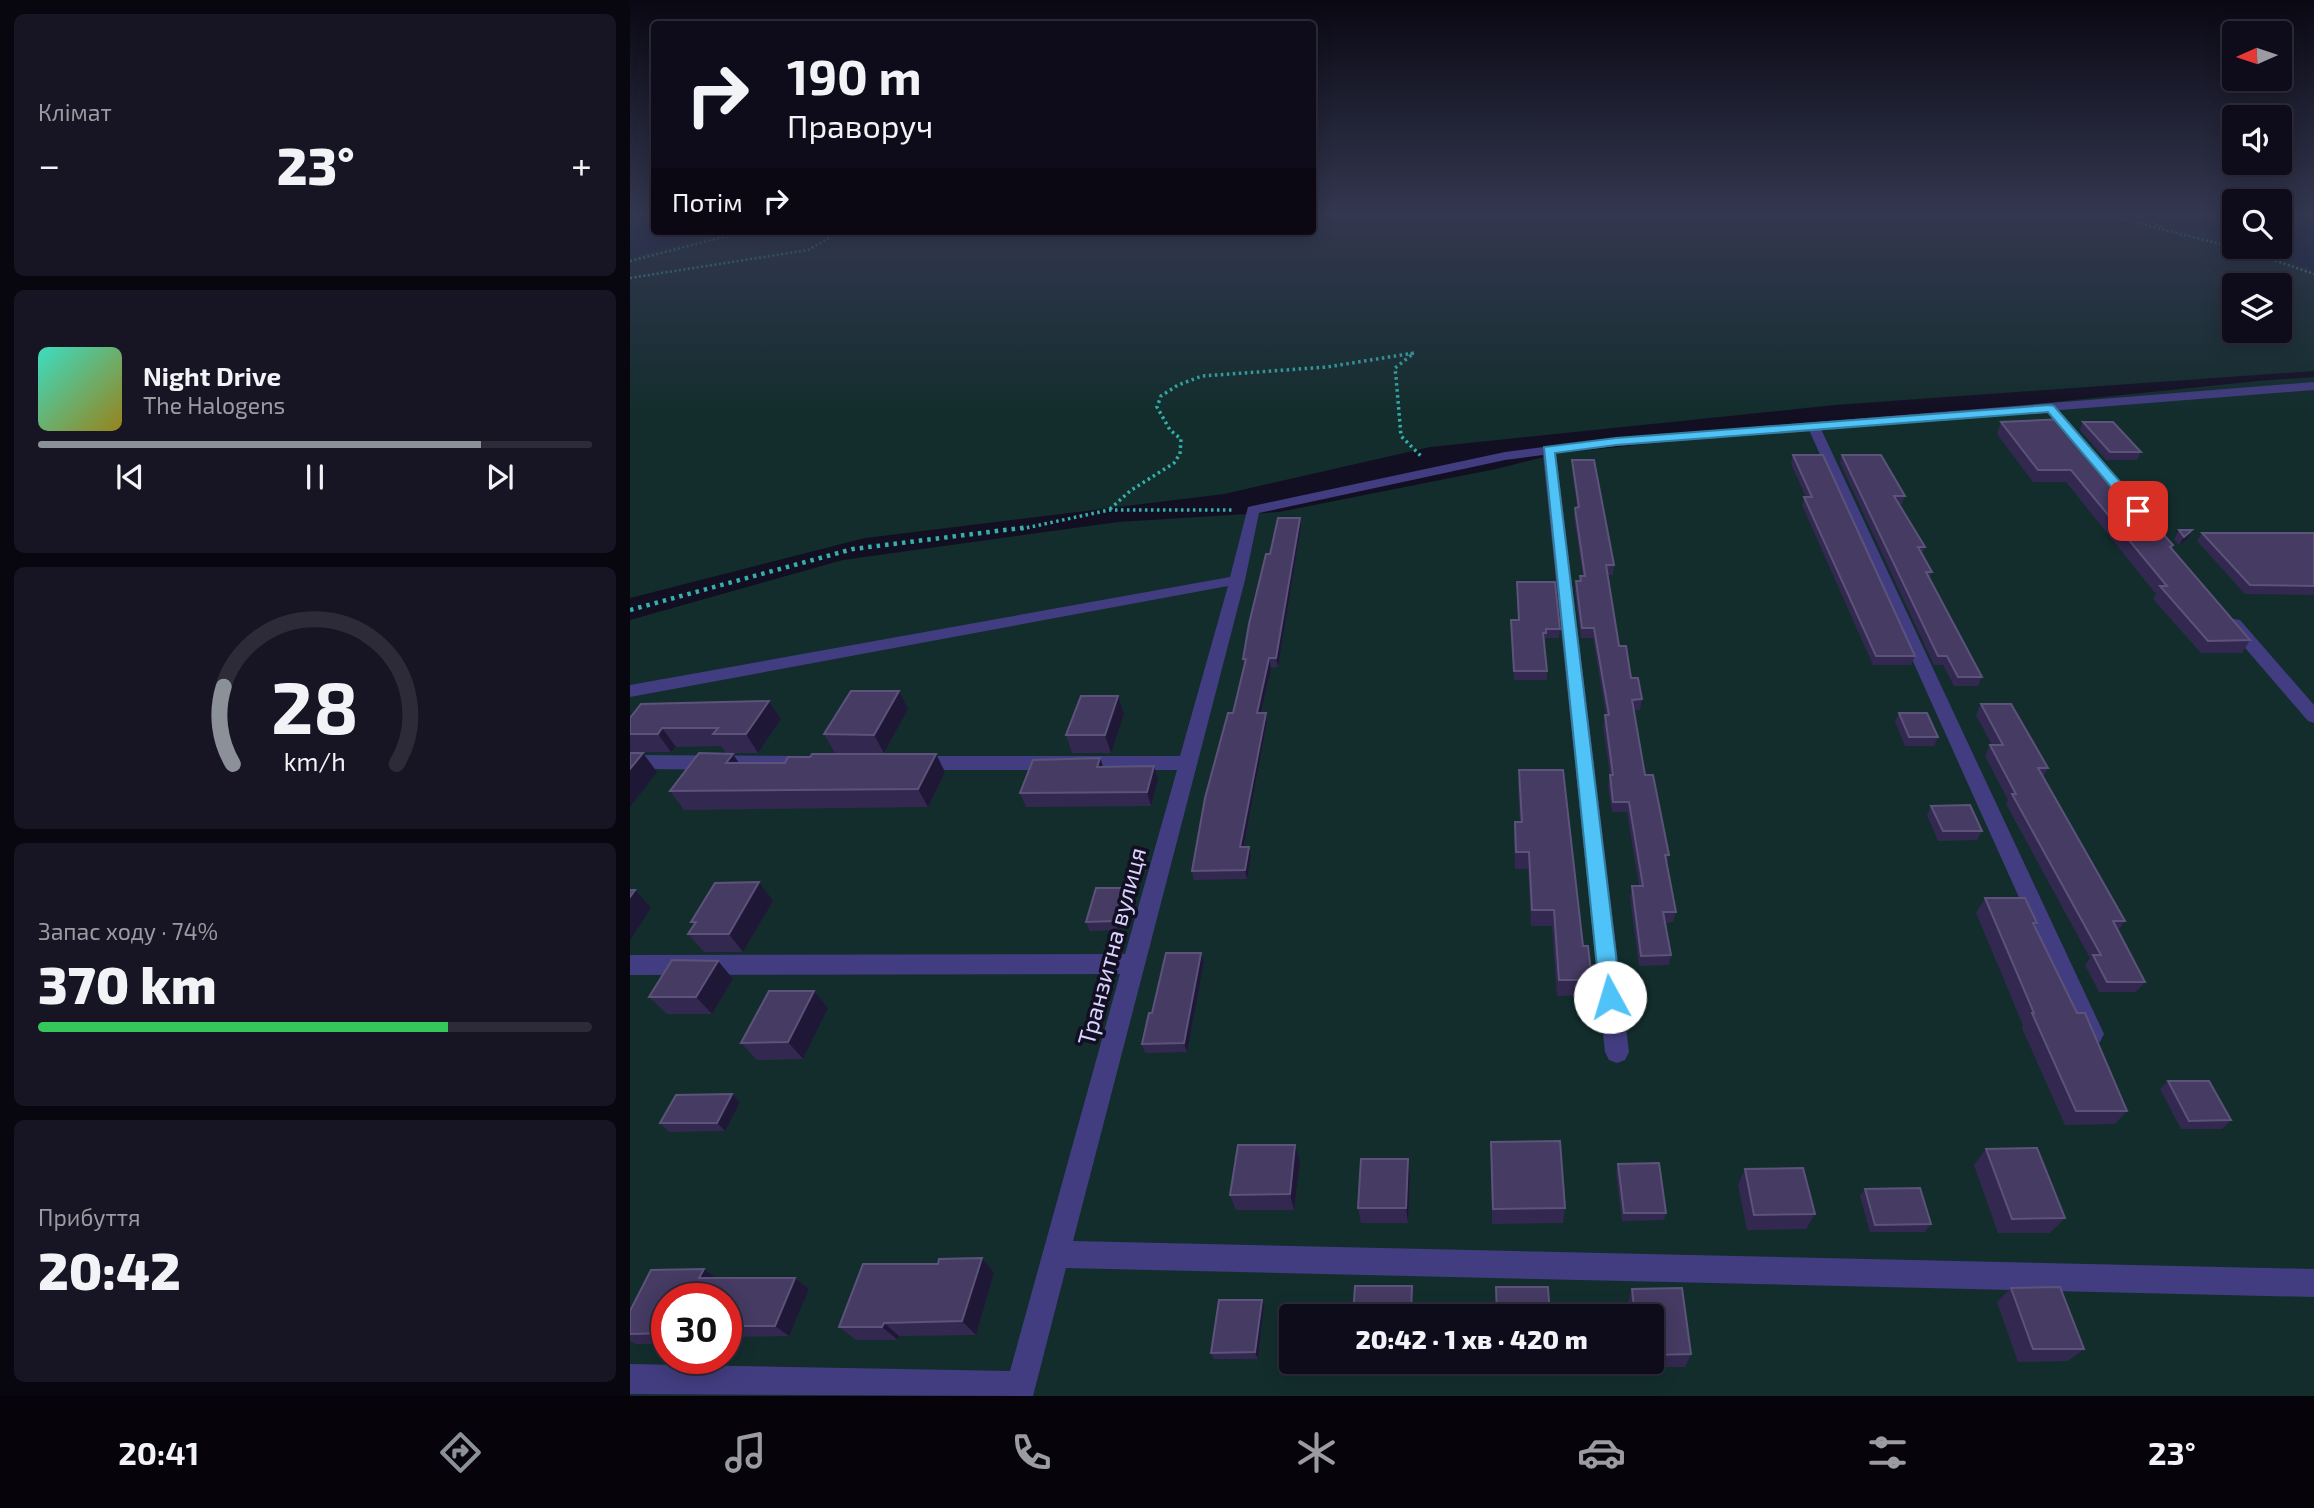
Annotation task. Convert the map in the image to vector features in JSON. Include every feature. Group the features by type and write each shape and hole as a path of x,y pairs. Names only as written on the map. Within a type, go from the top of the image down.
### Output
{"street":[{"path":"1253,510 1435,471 1549,450 1616,442 1813,426 2055,413 2314,386"},
{"path":"1813,426 2100,1051"},
{"path":"1549,450 1617,1052"},
{"name":"Транзитна вулиця","path":"1020,1391 1237,580 1253,510"},
{"path":"630,691 1237,580"},
{"path":"2226,614 2314,717"},
{"path":"630,762 825,763"},
{"path":"895,763 1187,763"},
{"path":"630,965 1133,964"},
{"path":"1056,1254 2314,1283"},
{"path":"630,1379 1020,1391"}],"path":[{"path":"1109,510 1130,491 1174,463 1180,454 1181,439 1170,429 1157,407 1161,396 1178,385 1202,376 1326,367 1414,353 1395,368 1402,410 1401,436 1435,471"},
{"path":"630,610 853,549 1012,531 1109,510 1253,510"}],"green space":[{"path":"630,281 2222,281 2222,343 2292,343 2292,281 2314,281 2314,371 1835,405 1430,447 1224,494 865,538 630,598"},
{"path":"2314,377 2314,1396 630,1396 630,620 843,560 1118,522 1279,512 1496,469 1560,453"}],"building":[{"path":"2064,419 2090,449 2086,449 2152,527 2157,527 2173,545 2170,547 2250,640 2208,641 2160,586 2167,586 2071,470 2038,470 2001,422"},
{"path":"2083,422 2113,422 2141,452 2110,452"},
{"path":"1793,455 1823,455 1915,656 1876,656 1804,497 1812,497"},
{"path":"1842,455 1881,455 1905,496 1894,496 1925,547 1918,547 1932,572 1926,572 1982,677 1958,677 1947,656 1938,656"},
{"path":"1572,460 1594,460 1614,565 1606,565 1619,646 1626,646 1631,678 1638,678 1642,699 1632,700 1645,775 1653,775 1669,855 1665,855 1676,912 1663,912 1671,955 1641,956 1632,886 1643,886 1629,802 1613,802 1610,775 1613,775 1605,715 1609,715 1594,628 1582,628 1576,581 1581,581 1580,576 1585,576 1575,508 1579,507"},
{"path":"1278,518 1300,518 1276,658 1269,658 1257,713 1266,713 1240,847 1249,847 1245,870 1192,871 1205,798 1228,713 1233,713 1246,659 1243,659 1249,624"},
{"path":"2179,530 2192,530 2184,537"},
{"path":"2202,533 2314,533 2314,586 2250,585"},
{"path":"1517,582 1555,582 1560,629 1546,629 1546,633 1543,633 1547,671 1514,671 1511,620 1519,620"},
{"path":"851,691 899,691 874,735 824,734"},
{"path":"1081,696 1118,696 1105,735 1066,735"},
{"path":"769,701 746,734 713,734 718,728 662,728 658,734 630,734 630,718 641,704"},
{"path":"1981,704 2011,704 2048,768 2038,768 2125,921 2113,921 2145,982 2107,982 2093,955 2101,955 2012,794 2016,794 1990,745 2003,745"},
{"path":"1899,713 1927,713 1938,737 1909,737"},
{"path":"630,753 643,753 630,769"},
{"path":"699,753 733,754 726,763 785,763 788,757 810,757 812,754 936,754 918,789 670,791"},
{"path":"1100,758 1097,767 1154,766 1147,792 1020,793 1033,760"},
{"path":"1519,770 1563,770 1583,946 1588,946 1592,980 1559,980 1554,910 1532,910 1529,852 1516,852 1515,822 1522,822"},
{"path":"1970,805 1982,831 1943,831 1931,806"},
{"path":"759,882 729,934 688,934 696,922 691,922 715,883"},
{"path":"1096,888 1124,888 1114,921 1086,922"},
{"path":"1985,898 2025,898 2037,923 2033,923 2077,1013 2085,1013 2127,1111 2076,1111"},
{"path":"1166,953 1201,953 1184,1043 1142,1044 1149,1013 1152,1013"},
{"path":"672,960 718,961 696,997 649,997"},
{"path":"769,991 814,991 788,1042 741,1043"},
{"path":"2168,1081 2209,1081 2231,1120 2189,1121"},
{"path":"732,1094 717,1123 660,1123 676,1095"},
{"path":"1560,1141 1565,1208 1493,1209 1491,1142"},
{"path":"1238,1145 1295,1145 1290,1194 1230,1195"},
{"path":"2037,1148 2065,1218 2012,1219 1986,1149"},
{"path":"1361,1159 1408,1159 1406,1208 1358,1208"},
{"path":"1659,1163 1666,1213 1624,1213 1618,1164"},
{"path":"1803,1168 1815,1214 1754,1215 1745,1169"},
{"path":"1920,1188 1931,1224 1875,1225 1865,1189"},
{"path":"982,1258 962,1321 839,1327 863,1264 938,1264 939,1259"},
{"path":"704,1269 699,1278 795,1278 775,1326 742,1326 742,1283 651,1283 651,1333 630,1334 630,1311 651,1270"},
{"path":"1355,1286 1412,1286 1411,1304 1354,1304"},
{"path":"1496,1287 1548,1287 1549,1304 1497,1304"},
{"path":"2060,1287 2084,1349 2033,1349 2011,1288"},
{"path":"1682,1288 1691,1354 1664,1355 1664,1304 1634,1304 1632,1289"},
{"path":"1219,1300 1262,1300 1255,1352 1211,1353"}],"route":[{"path":"1610,997 1549,450 1616,442 2050,408 2138,511"}]}
